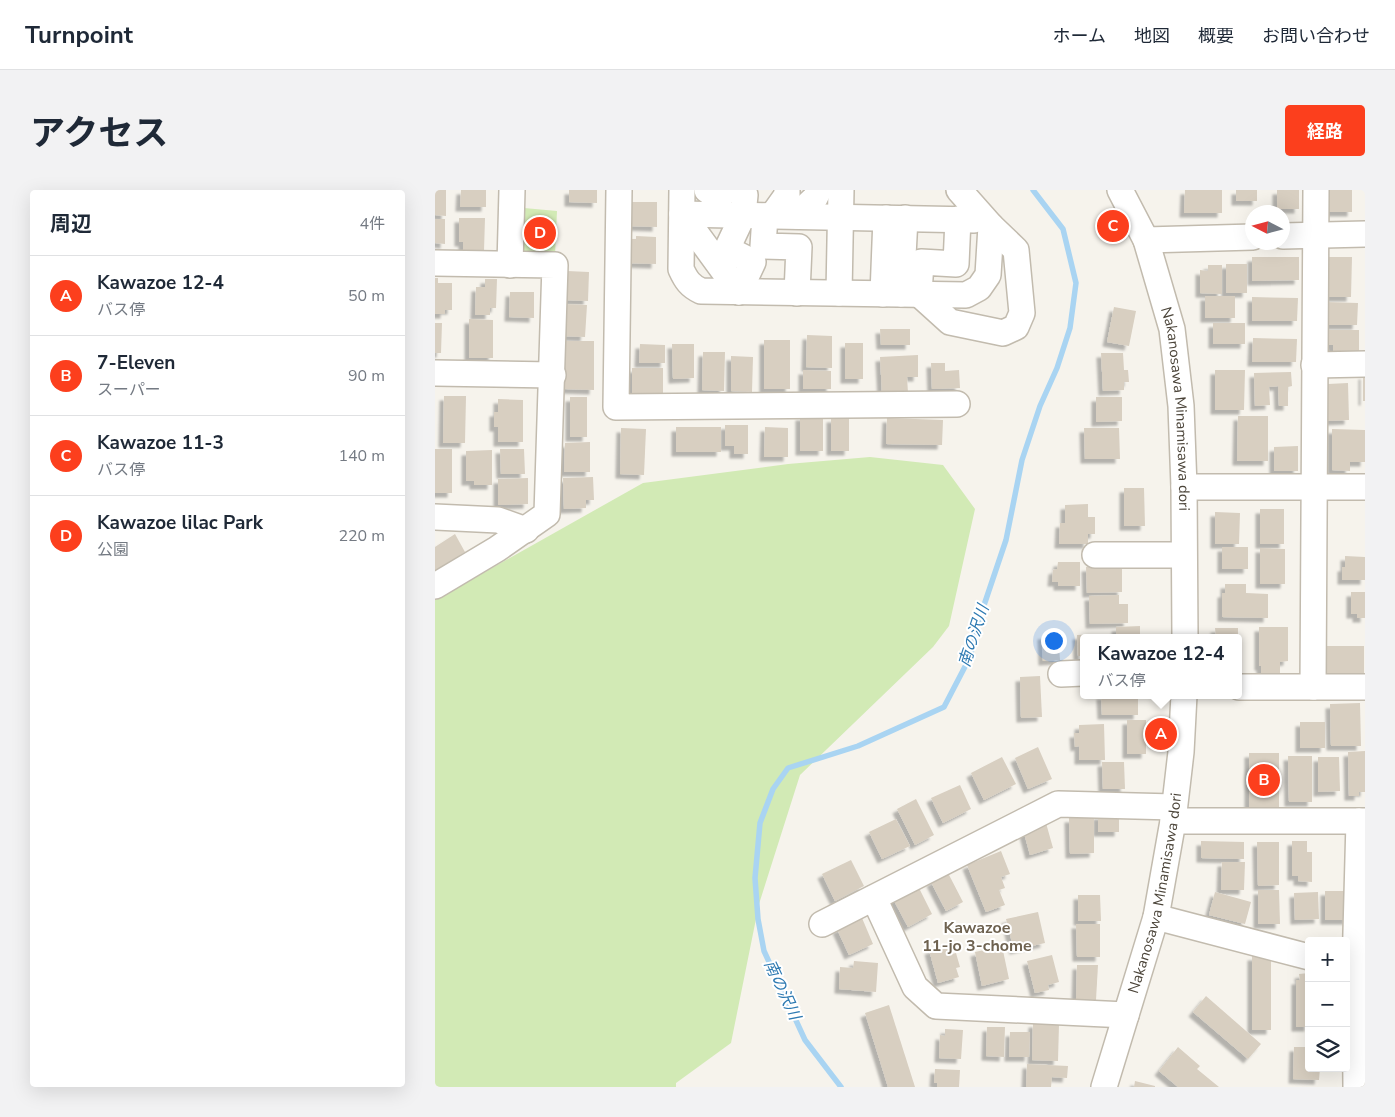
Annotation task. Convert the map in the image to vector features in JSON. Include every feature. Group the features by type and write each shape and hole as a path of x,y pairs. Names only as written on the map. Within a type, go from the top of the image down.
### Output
{"street":[{"path":"510,265 512,190"},
{"path":"619,190 616,407 957,404"},
{"path":"682,190 681,268 685,279 692,287 701,291 966,295 979,288 988,275 989,223"},
{"path":"707,190 715,195 724,193 755,204 840,217 959,219 989,223"},
{"path":"739,292 753,262 727,249 755,204 787,195 787,190"},
{"path":"682,214 815,198 819,190"},
{"path":"839,293 841,190"},
{"path":"895,218 875,259 901,294 950,322 1003,333 1015,327 1022,313 1017,250 959,190"},
{"name":"Nakanosawa Minamisawa dori","path":"1120,190 1146,240 1172,330 1181,406 1184,486 1185,634"},
{"path":"1313,687 1316,190"},
{"path":"755,204 763,246 799,248 797,293"},
{"path":"682,214 710,266 739,292"},
{"path":"895,218 901,294"},
{"path":"901,294 921,262 956,264 959,219"},
{"path":"1290,236 1365,234"},
{"path":"1146,240 1245,237"},
{"path":"435,263 555,265 553,375 547,514 526,530 435,586"},
{"path":"1314,365 1365,364"},
{"path":"435,373 553,375"},
{"path":"1184,486 1365,487"},
{"path":"435,517 498,520 526,530"},
{"path":"1095,555 1183,555"},
{"path":"1242,687 1365,687"},
{"name":"Nakanosawa Minamisawa dori","path":"1104,1087 1156,917 1181,752 1184,699"},
{"path":"822,924 1059,804 1173,814 1362,821 1356,968 1356,1087"},
{"path":"874,898 915,987 936,1006 1126,1015"},
{"path":"1156,917 1305,956"}],"green space":[{"path":"524,208 557,211 555,255 523,254"},
{"path":"870,457 943,465 975,509 949,626 933,647 800,775 759,904 731,1043 676,1083 676,1087 435,1087 435,600 643,483 788,464"}],"building":[{"path":"435,190 446,190 446,216 435,215"},
{"path":"461,190 486,190 486,207 460,207"},
{"path":"569,190 597,190 597,203 569,202"},
{"path":"1185,190 1222,190 1222,213 1184,213"},
{"path":"1236,190 1257,190 1257,201 1236,201"},
{"path":"1277,190 1299,190 1299,209 1290,209 1290,205 1277,205"},
{"path":"1327,190 1352,190 1352,212 1327,212"},
{"path":"629,202 657,202 657,227 629,226"},
{"path":"459,218 485,218 484,251 463,251 463,242 459,242"},
{"path":"435,219 445,219 445,244 435,243"},
{"path":"636,236 656,237 656,264 627,263 627,239 636,239"},
{"path":"1252,257 1299,257 1299,280 1252,281"},
{"path":"1327,257 1352,257 1351,297 1327,297"},
{"path":"1226,264 1247,264 1247,293 1226,293"},
{"path":"1208,265 1222,265 1222,294 1200,293 1200,270 1208,271"},
{"path":"567,271 589,272 588,301 566,300"},
{"path":"435,278 438,278 438,283 452,283 452,310 445,310 445,314 435,314"},
{"path":"485,279 497,279 496,308 490,308 490,315 475,315 476,287 485,287"},
{"path":"510,292 534,292 534,318 509,317"},
{"path":"1205,296 1235,296 1235,318 1205,318"},
{"path":"1252,297 1298,298 1297,321 1252,321"},
{"path":"1325,302 1358,303 1357,325 1329,325 1329,321 1325,321"},
{"path":"563,304 587,305 585,337 562,336"},
{"path":"1114,307 1136,311 1129,346 1107,342"},
{"path":"469,319 493,320 493,358 469,358"},
{"path":"435,323 442,323 441,353 435,353"},
{"path":"1213,323 1245,323 1245,344 1213,344"},
{"path":"880,329 910,329 910,345 881,345"},
{"path":"1327,330 1359,330 1359,352 1333,353 1333,345 1327,345"},
{"path":"807,335 832,336 832,368 806,367"},
{"path":"1253,338 1297,339 1296,362 1252,362"},
{"path":"764,340 790,340 790,389 764,389"},
{"path":"565,341 594,341 594,390 565,389"},
{"path":"845,343 863,343 863,379 845,379"},
{"path":"640,344 665,345 665,363 639,363"},
{"path":"672,344 694,344 694,378 673,379"},
{"path":"703,352 725,352 724,391 702,390"},
{"path":"1101,353 1123,353 1124,370 1128,370 1129,382 1124,382 1124,390 1103,391"},
{"path":"918,355 918,377 907,377 908,393 882,394 880,357"},
{"path":"731,356 753,357 752,392 731,391"},
{"path":"931,363 945,363 945,371 959,370 960,388 932,389"},
{"path":"632,368 663,368 663,393 632,393"},
{"path":"803,370 831,371 831,389 803,389"},
{"path":"1215,370 1245,370 1244,410 1215,410"},
{"path":"1291,372 1292,386 1288,387 1288,406 1279,406 1278,386 1269,387 1270,405 1255,406 1254,373"},
{"path":"1363,375 1365,375 1365,401 1363,401"},
{"path":"1348,383 1349,420 1328,421 1328,384"},
{"path":"444,396 466,396 465,443 443,443"},
{"path":"570,397 587,397 587,437 570,437"},
{"path":"1096,397 1122,397 1122,421 1096,422"},
{"path":"498,399 523,400 523,442 498,442 498,427 494,427 494,412 498,412"},
{"path":"800,416 823,416 823,451 800,451"},
{"path":"1238,416 1268,416 1268,461 1237,461"},
{"path":"831,418 849,418 849,451 831,451"},
{"path":"887,418 943,420 942,445 886,444"},
{"path":"725,425 748,425 748,454 734,454 734,446 725,446"},
{"path":"676,427 721,427 721,452 676,452"},
{"path":"765,427 788,428 788,457 764,457"},
{"path":"621,428 646,429 644,475 620,474"},
{"path":"1084,428 1119,428 1120,459 1085,459"},
{"path":"1332,429 1365,430 1365,462 1350,462 1350,471 1332,470"},
{"path":"590,442 590,472 564,472 565,443"},
{"path":"1298,446 1298,471 1274,471 1274,447"},
{"path":"435,449 452,449 452,493 435,493"},
{"path":"500,449 524,449 525,474 501,474"},
{"path":"492,450 492,485 474,485 474,481 466,481 466,451"},
{"path":"593,477 594,500 586,500 586,508 564,509 563,478"},
{"path":"528,478 528,504 498,505 498,479"},
{"path":"1124,488 1144,488 1145,526 1124,526"},
{"path":"1088,504 1088,517 1095,517 1095,534 1088,534 1088,544 1059,544 1060,523 1065,523 1065,505"},
{"path":"1260,509 1284,509 1284,544 1260,544"},
{"path":"1215,512 1240,513 1239,544 1215,544"},
{"path":"455,534 465,552 435,570 435,547"},
{"path":"1222,547 1248,547 1248,569 1222,569"},
{"path":"1260,548 1285,549 1285,584 1260,584"},
{"path":"1345,556 1365,557 1365,580 1342,580 1342,567 1345,567"},
{"path":"1058,562 1080,562 1080,586 1058,586 1058,582 1052,582 1053,570 1057,569"},
{"path":"1122,566 1122,592 1087,593 1086,567"},
{"path":"1225,584 1246,584 1246,593 1268,594 1268,618 1222,617 1222,593 1225,593"},
{"path":"1351,592 1365,592 1365,618 1357,618 1357,614 1351,614"},
{"path":"1119,595 1119,604 1128,604 1128,623 1090,624 1089,596"},
{"path":"1140,626 1140,634 1116,634 1116,627"},
{"path":"1259,627 1288,627 1288,661 1280,662 1280,673 1261,673 1261,666 1259,666"},
{"path":"1215,628 1238,628 1238,634 1216,634"},
{"path":"1058,634 1060,660 1043,661 1042,635"},
{"path":"1077,635 1080,635 1080,656 1078,656"},
{"path":"1326,646 1364,646 1364,674 1326,674"},
{"path":"1040,676 1042,717 1021,718 1020,677"},
{"path":"1101,699 1138,699 1138,715 1102,715"},
{"path":"1360,703 1361,746 1331,746 1330,704"},
{"path":"1127,720 1146,720 1146,754 1127,754"},
{"path":"1300,722 1325,722 1325,748 1300,748"},
{"path":"1104,724 1105,760 1079,760 1079,746 1075,747 1074,733 1079,733 1079,725"},
{"path":"1038,747 1052,779 1028,789 1015,758"},
{"path":"1365,751 1365,792 1359,792 1359,796 1349,796 1348,752"},
{"path":"1249,753 1279,753 1279,809 1249,809"},
{"path":"1288,756 1312,756 1312,802 1289,802"},
{"path":"1002,757 1016,784 984,800 971,773"},
{"path":"1318,757 1339,757 1340,791 1318,792"},
{"path":"1102,762 1124,762 1125,789 1103,789"},
{"path":"960,785 971,809 943,823 931,798"},
{"path":"916,799 934,835 915,845 897,809"},
{"path":"1098,815 1119,815 1119,832 1098,832"},
{"path":"1069,818 1094,818 1094,853 1070,854"},
{"path":"896,819 910,846 882,859 869,832"},
{"path":"1046,823 1053,848 1030,855 1023,829"},
{"path":"1201,841 1244,842 1244,859 1201,858"},
{"path":"1292,841 1307,841 1307,852 1312,852 1312,882 1298,881 1298,876 1292,876"},
{"path":"1257,842 1279,842 1279,885 1258,886"},
{"path":"1001,851 1010,874 1001,877 1005,888 999,890 1005,905 986,912 967,865"},
{"path":"851,860 864,886 835,901 822,874"},
{"path":"1222,862 1245,862 1244,890 1221,890"},
{"path":"948,873 963,902 946,911 931,882"},
{"path":"917,884 932,914 908,927 892,897"},
{"path":"1258,890 1279,890 1280,924 1258,924"},
{"path":"1325,891 1348,891 1348,920 1325,920"},
{"path":"1215,892 1251,902 1245,924 1209,915"},
{"path":"1318,892 1319,919 1295,920 1294,893"},
{"path":"1078,895 1100,895 1101,921 1078,921"},
{"path":"1038,912 1045,943 1014,950 1006,919"},
{"path":"862,918 873,944 849,955 837,929"},
{"path":"1076,924 1100,924 1100,957 1077,957"},
{"path":"949,944 952,954 956,953 960,967 956,968 959,977 938,983 929,950"},
{"path":"1002,946 1009,979 982,986 975,952"},
{"path":"1052,955 1059,982 1048,985 1049,990 1035,993 1027,961"},
{"path":"1252,956 1271,956 1271,1030 1252,1030"},
{"path":"854,961 878,963 876,992 839,989 840,967 853,968"},
{"path":"1077,965 1098,965 1096,1000 1076,999"},
{"path":"1305,973 1305,1027 1296,1027 1296,980 1300,980 1299,974"},
{"path":"1206,996 1261,1044 1248,1059 1193,1012"},
{"path":"889,1005 915,1087 888,1087 865,1013"},
{"path":"1033,1023 1059,1024 1058,1061 1032,1060"},
{"path":"987,1027 1005,1027 1004,1057 986,1056"},
{"path":"945,1029 963,1030 961,1059 939,1058 940,1035 945,1036"},
{"path":"1010,1032 1030,1032 1029,1057 1009,1057"},
{"path":"1178,1047 1200,1066 1197,1069 1219,1087 1178,1087 1159,1071"},
{"path":"1294,1047 1305,1047 1305,1072 1320,1072 1319,1080 1293,1079"},
{"path":"1027,1064 1068,1066 1067,1078 1052,1077 1051,1087 1026,1087"},
{"path":"935,1069 960,1070 959,1087 937,1087 937,1083 934,1083"},
{"path":"1135,1081 1155,1086 1155,1087 1134,1087"}],"waterway":[{"name":"南の沢川","path":"841,1087 805,1040 764,951 758,919 755,878 760,823 773,789 788,768 858,746 944,707 970,657 979,620 1006,540 1022,460 1040,406 1057,368 1070,328 1076,283 1063,229 1033,190"}],"place":[{"name":"Kawazoe 11-3","path":"1113,226"},
{"name":"Kawazoe lilac Park","path":"540,233"},
{"name":"Kawazoe 12-4","path":"1161,734"},
{"name":"7-Eleven","path":"1264,780"}],"district":[{"name":"Kawazoe 11-jo 3-chome","path":"977,937"}]}
